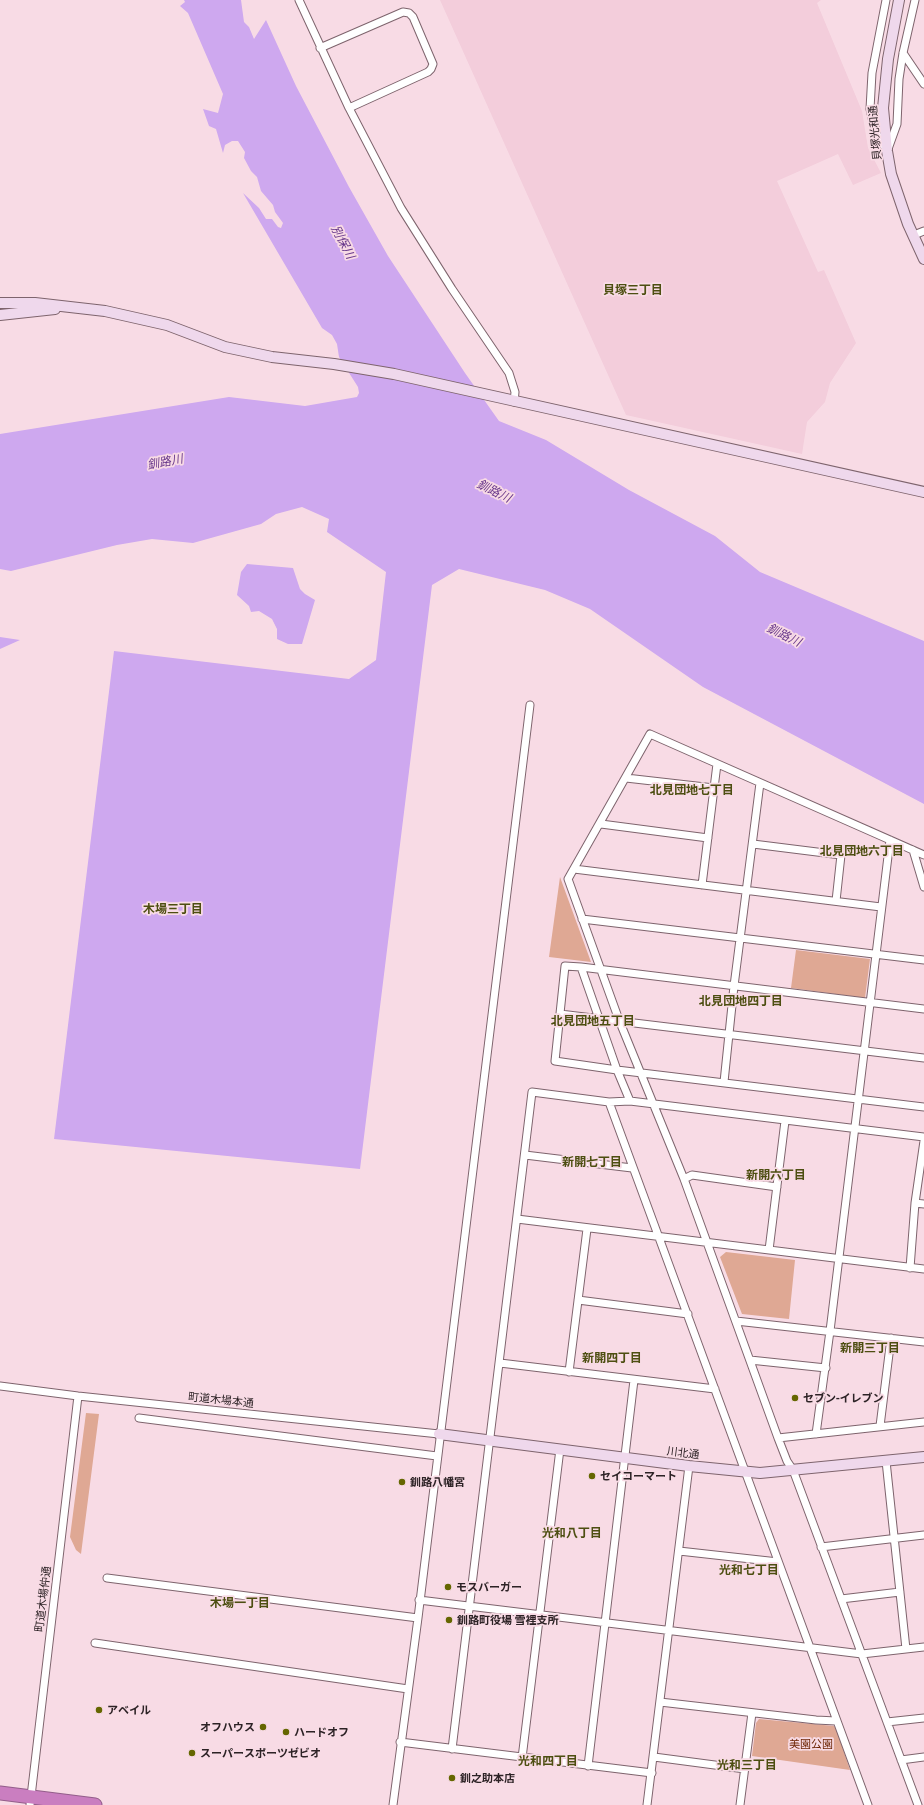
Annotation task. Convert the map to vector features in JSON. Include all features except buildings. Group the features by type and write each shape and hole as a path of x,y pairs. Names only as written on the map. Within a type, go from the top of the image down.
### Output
{"highway":[{"path":"0,1793 30,1801 95,1805"}],"street":[{"path":"298,0 348,108 401,208 452,289 509,373 515,392 514,402"},
{"path":"886,0 872,73 870,109 875,132 887,151"},
{"name":"貝塚光和通","path":"899,0 888,59 883,108 887,151 891,174 924,259"},
{"path":"887,151 897,124 899,79 903,53 915,0"},
{"path":"320,48 403,12 409,13 413,17 433,64 431,69 428,72 348,108"},
{"path":"903,53 924,84"},
{"path":"914,235 924,231"},
{"path":"0,303 35,303 77,306 167,325 225,347 256,354 334,364 394,374 514,402 924,492"},
{"path":"0,315 77,306"},
{"path":"393,1805 400,1742 418,1618 436,1456 530,705"},
{"path":"918,1805 793,1470 787,1461 778,1438 684,1179 639,1072 568,879 601,824 650,734 924,855"},
{"path":"702,885 717,764"},
{"path":"626,778 714,788"},
{"path":"724,1082 734,986 760,783"},
{"path":"601,824 708,838"},
{"path":"816,1434 826,1368 890,840"},
{"path":"752,844 841,856 836,901"},
{"path":"913,850 924,887"},
{"path":"574,869 836,901 881,908"},
{"path":"582,919 924,960"},
{"path":"924,1009 600,968 565,966 555,1061 617,1070 924,1107"},
{"path":"581,967 598,1019 630,1101"},
{"path":"560,1014 924,1058"},
{"path":"452,1749 532,1092 609,1102 630,1101 924,1137"},
{"path":"609,1102 632,1168 716,1389 868,1805"},
{"path":"769,1250 785,1121"},
{"path":"910,1268 924,1141"},
{"path":"525,1155 632,1168"},
{"path":"684,1179 692,1176 777,1187"},
{"path":"916,1203 924,1204"},
{"path":"517,1220 839,1258 924,1270"},
{"path":"569,1372 587,1229"},
{"path":"578,1300 688,1314"},
{"path":"736,1321 924,1342"},
{"path":"880,1426 891,1338"},
{"path":"750,1360 826,1368"},
{"path":"500,1363 716,1389"},
{"path":"588,1766 634,1380"},
{"name":"町道木場本通","path":"0,1386 78,1396 439,1434"},
{"name":"町道木場仲通","path":"30,1801 78,1396"},
{"path":"139,1418 436,1456"},
{"path":"778,1438 924,1422"},
{"name":"川北通","path":"439,1434 689,1466 760,1473 924,1457"},
{"path":"522,1758 560,1449"},
{"path":"886,1461 906,1649"},
{"path":"647,1805 689,1466"},
{"path":"821,1547 924,1535"},
{"path":"679,1551 778,1562"},
{"path":"107,1578 418,1618"},
{"path":"841,1599 900,1592"},
{"path":"419,1600 862,1654 924,1647"},
{"path":"95,1643 408,1689"},
{"path":"660,1702 816,1720 836,1720"},
{"path":"740,1805 752,1713"},
{"path":"887,1722 924,1718"},
{"path":"400,1742 652,1773"},
{"path":"654,1757 745,1769"},
{"path":"901,1760 924,1757"}],"shaded area":[{"path":"440,0 821,0 817,3 862,111 868,148 881,173 853,185 838,154 777,181 818,272 824,270 856,343 830,383 825,402 807,422 802,454 626,415"}],"green space":[{"path":"560,877 591,962 549,957"},
{"path":"796,950 870,959 865,998 791,988"},
{"path":"726,1252 795,1260 789,1319 742,1314 720,1257"},
{"path":"86,1413 99,1414 81,1554 76,1550 70,1537"},
{"name":"美園公園","path":"759,1719 834,1726 850,1770 752,1756 756,1723"}],"water":[{"path":"184,0 241,0 244,22 249,27 254,39 266,20 296,86 349,187 388,256 465,373 499,421 546,440 629,490 715,536 760,572 924,641 924,804 703,687 590,609 545,590 459,569 432,585 360,1169 54,1139 114,651 349,679 376,660 386,572 327,532 329,519 302,507 276,514 261,524 193,543 152,539 117,545 11,571 0,569 0,434 229,397 305,406 357,397 359,393 358,387 339,357 337,344 332,335 322,328 243,193 259,208 266,219 272,219 278,227 281,228 283,223 275,212 273,205 261,191 257,177 251,171 244,158 245,152 238,141 232,141 225,145 223,153 216,129 209,126 203,109 218,113 223,94 188,13 180,6 185,2"},
{"path":"247,564 293,568 300,589 315,600 302,644 288,644 277,639 277,629 272,619 259,611 251,612 249,606 237,595 241,572"},
{"path":"0,637 20,640 0,649"}],"place":[{"name":"セブン-イレブン","path":"795,1398"},
{"name":"セイコーマート","path":"592,1476"},
{"name":"釧路八幡宮","path":"402,1482"},
{"name":"モスバーガー","path":"448,1587"},
{"name":"釧路町役場 雪裡支所","path":"449,1620"},
{"name":"アベイル","path":"99,1710"},
{"name":"オフハウス","path":"263,1727"},
{"name":"ハードオフ","path":"286,1732"},
{"name":"スーパースポーツゼビオ","path":"192,1753"},
{"name":"釧之助本店","path":"452,1778"}],"district":[{"name":"貝塚三丁目","path":"633,290"},
{"name":"北見団地七丁目","path":"692,790"},
{"name":"北見団地六丁目","path":"862,851"},
{"name":"木場三丁目","path":"173,909"},
{"name":"北見団地四丁目","path":"741,1001"},
{"name":"北見団地五丁目","path":"593,1021"},
{"name":"新開七丁目","path":"592,1162"},
{"name":"新開六丁目","path":"776,1175"},
{"name":"新開三丁目","path":"870,1348"},
{"name":"新開四丁目","path":"612,1358"},
{"name":"光和八丁目","path":"572,1533"},
{"name":"光和七丁目","path":"749,1570"},
{"name":"木場一丁目","path":"240,1603"},
{"name":"光和四丁目","path":"548,1761"},
{"name":"光和三丁目","path":"747,1765"}],"water label":[{"name":"別保川","path":"343,242"},
{"name":"釧路川","path":"165,462"},
{"name":"釧路川","path":"494,491"},
{"name":"釧路川","path":"784,635"}]}
